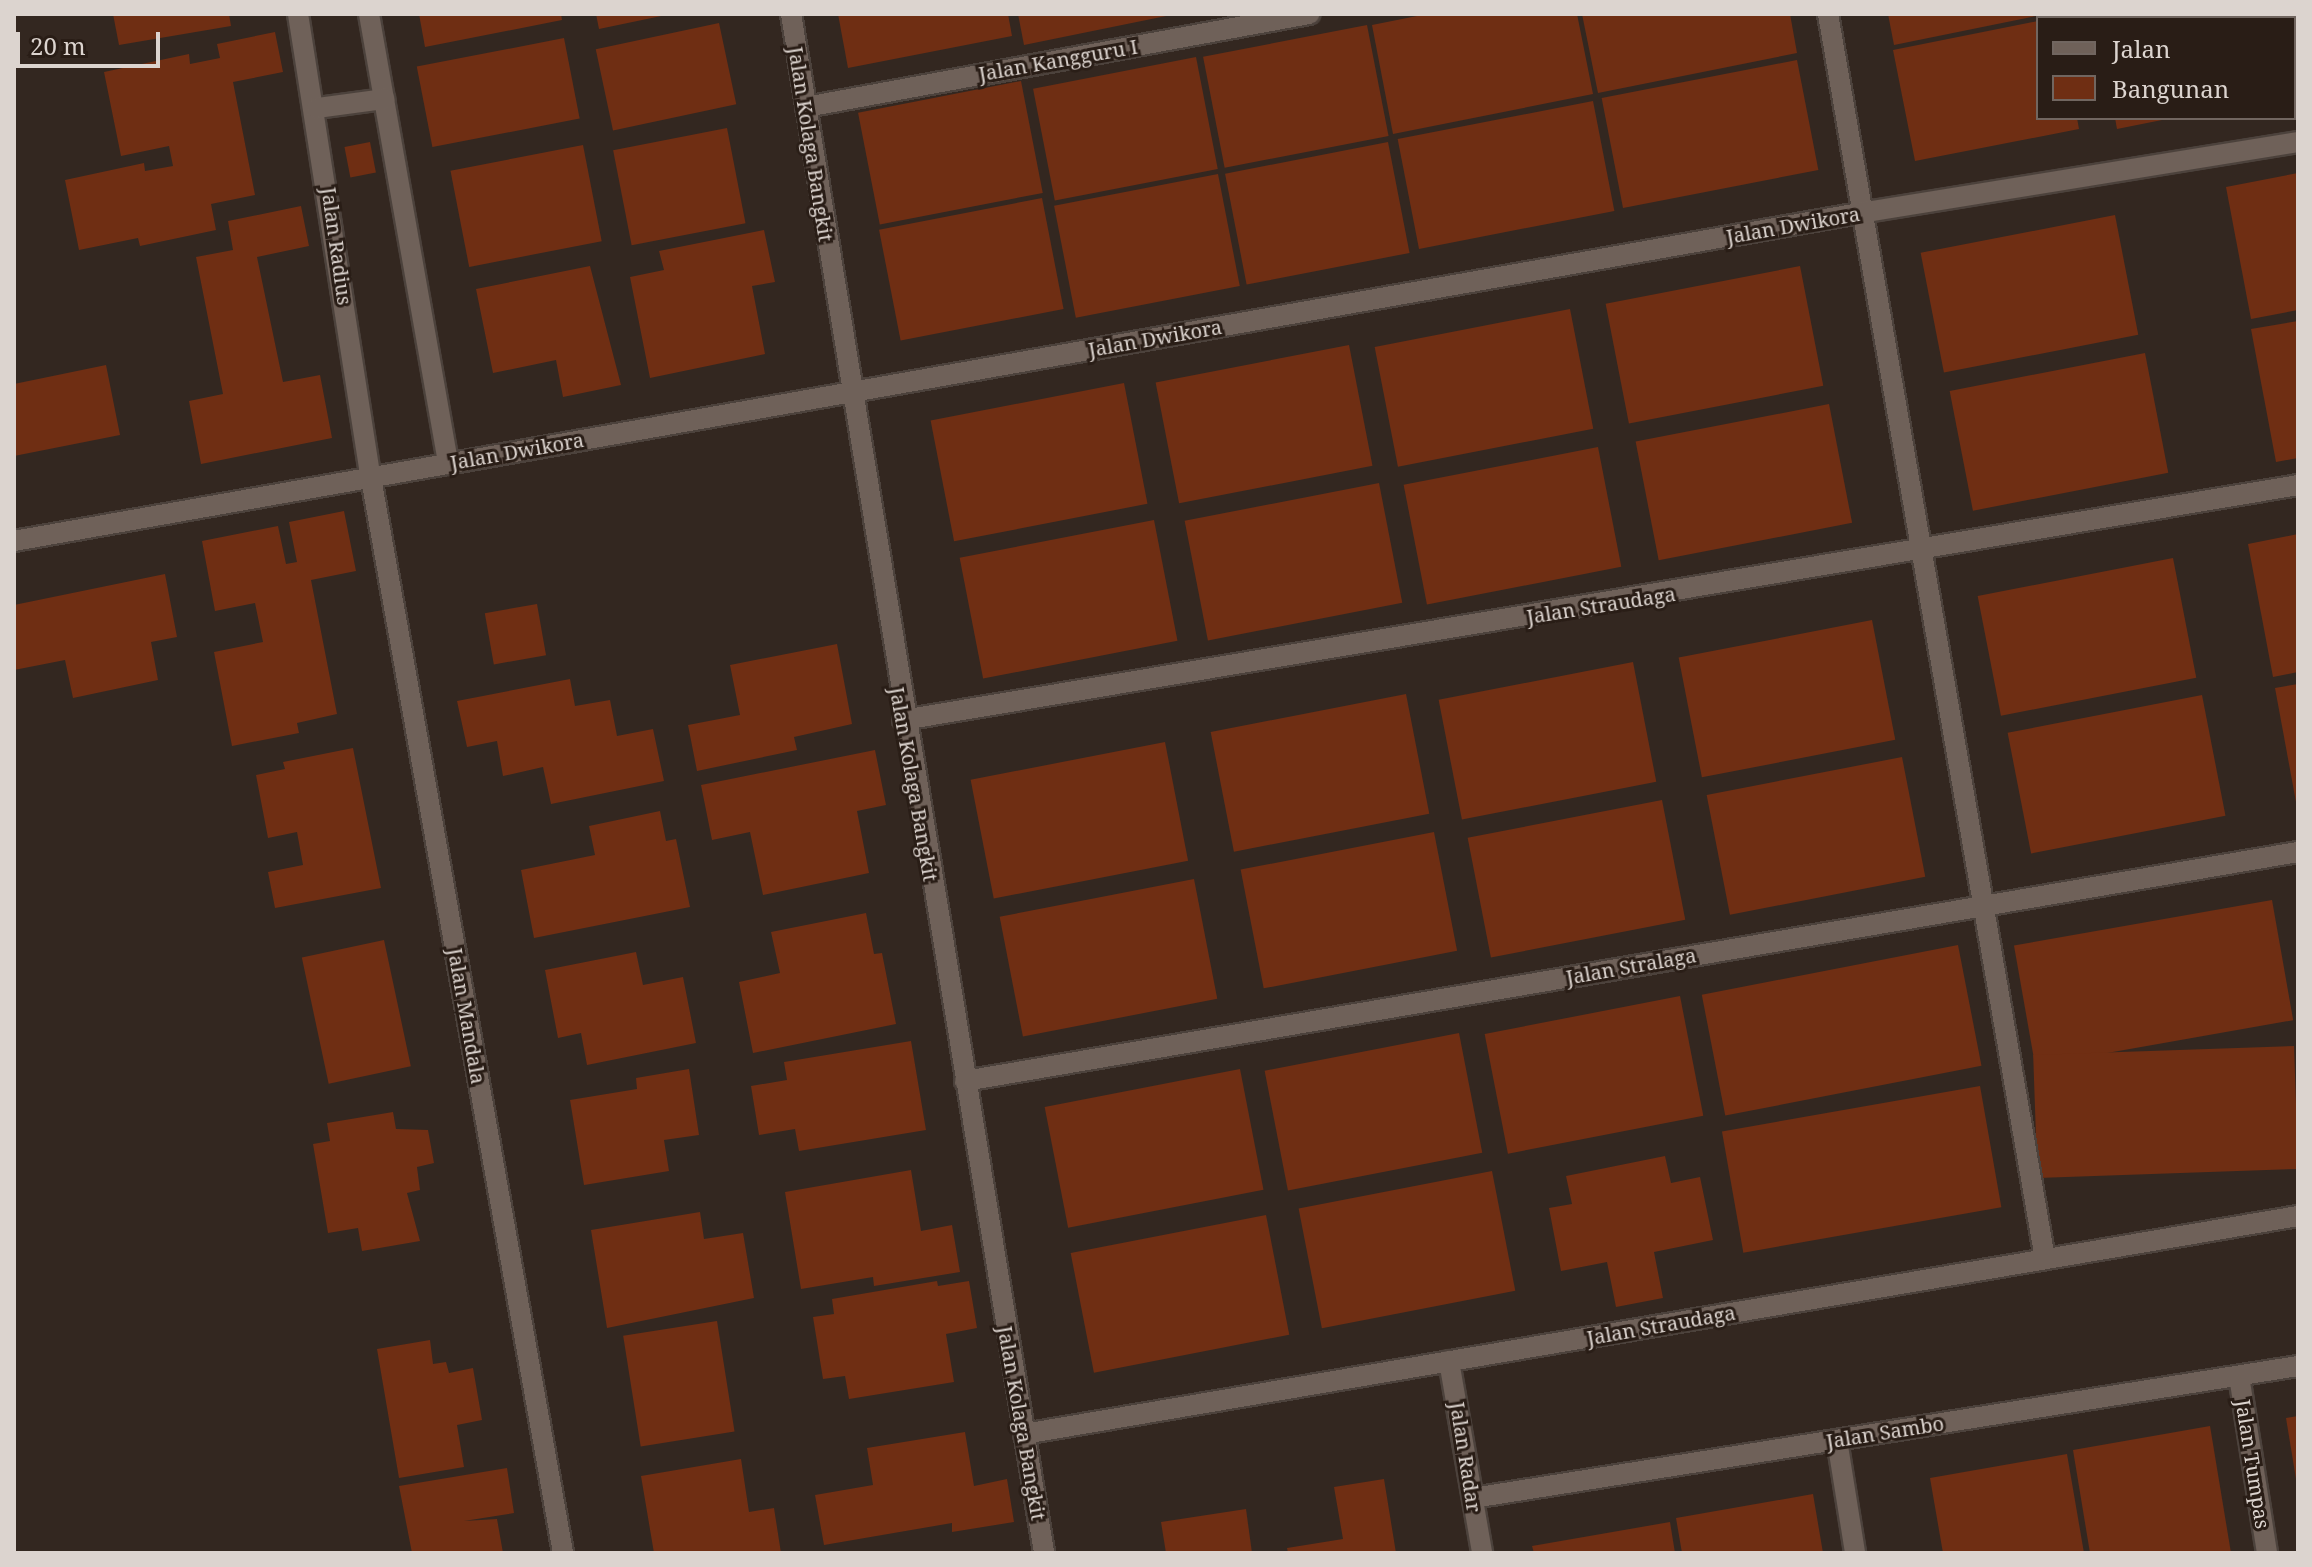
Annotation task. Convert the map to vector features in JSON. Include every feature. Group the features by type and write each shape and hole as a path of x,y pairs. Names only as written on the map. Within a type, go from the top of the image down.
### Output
{"street":[{"name":"Jalan Radius","path":"298,14 317,108 371,478"},
{"path":"369,14 448,464"},
{"name":"Jalan Kolaga Bangkit","path":"791,14 849,393 1044,1553"},
{"name":"Jalan Kangguru I","path":"806,107 1309,14"},
{"path":"1828,14 1860,213 2045,1259"},
{"path":"317,108 384,99"},
{"name":"Jalan Dwikora","path":"14,541 1860,213 2298,142"},
{"name":"Jalan Mandala","path":"371,478 563,1553"},
{"name":"Jalan Straudaga","path":"903,720 1920,552 2298,485"},
{"name":"Jalan Stralaga","path":"965,1081 2298,852"},
{"name":"Jalan Straudaga","path":"1024,1434 2298,1216"},
{"name":"Jalan Radar","path":"1449,1361 1482,1553"},
{"name":"Jalan Sambo","path":"1473,1498 2298,1366"},
{"name":"Jalan Tumpas","path":"2239,1376 2267,1553"},
{"path":"1837,1440 1855,1553"}],"building":[{"path":"113,14 229,14 231,26 119,45"},
{"path":"419,14 561,14 562,20 425,47"},
{"path":"596,14 666,14 666,15 599,29"},
{"path":"838,14 1008,14 1012,36 848,68"},
{"path":"1018,14 1171,14 1171,15 1024,45"},
{"path":"1427,14 1577,14 1593,94 1393,134 1372,25"},
{"path":"1582,14 1790,14 1797,53 1598,93"},
{"path":"1888,14 2041,14 2041,15 1894,45"},
{"path":"2116,14 2264,14 2264,16"},
{"path":"2036,21 2036,120 2077,120 2079,129 1915,161 1893,50"},
{"path":"719,23 736,104 613,130 596,49"},
{"path":"1367,25 1389,136 1225,168 1203,57"},
{"path":"275,32 283,72 233,82 255,195 211,204 216,230 140,246 138,238 79,250 65,180 144,163 145,171 173,166 169,146 121,156 104,72 189,54 190,64 220,58 217,44"},
{"path":"564,38 580,118 432,147 417,67"},
{"path":"1196,57 1218,169 1055,201 1033,89"},
{"path":"1797,60 1818,170 1623,208 1602,98"},
{"path":"1021,81 1043,193 880,225 858,113"},
{"path":"1593,101 1614,211 1419,249 1398,139"},
{"path":"2115,120 2162,120 2117,129"},
{"path":"727,128 746,223 632,245 613,150"},
{"path":"370,142 376,172 350,177 344,147"},
{"path":"1388,142 1410,253 1247,285 1225,174"},
{"path":"583,145 602,241 469,267 450,171"},
{"path":"2298,173 2298,310 2251,319 2226,187"},
{"path":"1218,174 1240,286 1076,318 1054,206"},
{"path":"1042,198 1064,309 901,341 879,230"},
{"path":"301,206 309,246 257,257 283,382 320,375 332,438 201,464 189,401 223,394 196,257 233,250 228,221"},
{"path":"2115,215 2138,335 1944,373 1921,253"},
{"path":"764,230 775,282 752,286 765,354 650,378 630,277 664,270 659,251"},
{"path":"590,266 621,385 563,397 556,360 493,373 476,289"},
{"path":"1800,266 1823,386 1629,424 1606,304"},
{"path":"1570,309 1593,429 1398,467 1375,347"},
{"path":"2298,321 2298,458 2276,462 2251,329"},
{"path":"1349,345 1372,466 1179,503 1156,383"},
{"path":"2145,353 2168,473 1973,511 1950,391"},
{"path":"106,365 120,435 14,456 14,384"},
{"path":"1124,383 1147,504 954,541 931,421"},
{"path":"1829,404 1852,523 1659,560 1636,442"},
{"path":"1598,447 1621,567 1427,605 1404,485"},
{"path":"1379,483 1402,603 1208,641 1185,521"},
{"path":"344,511 356,571 311,580 337,714 297,723 299,733 232,746 214,652 263,642 255,603 215,611 202,541 278,526 286,564 297,562 289,522"},
{"path":"1154,520 1177,641 983,679 960,558"},
{"path":"2298,534 2298,672 2273,677 2248,544"},
{"path":"2173,558 2196,678 2001,716 1978,596"},
{"path":"165,574 177,637 151,642 158,680 73,698 65,660 14,670 14,605"},
{"path":"537,604 546,655 494,664 485,613"},
{"path":"1872,620 1895,740 1702,777 1679,658"},
{"path":"837,644 852,724 794,737 797,750 697,771 688,725 740,715 730,665"},
{"path":"1633,662 1656,782 1462,820 1439,700"},
{"path":"570,679 575,706 610,700 617,736 653,729 664,781 551,804 543,767 503,776 497,741 467,747 457,701"},
{"path":"2298,684 2298,802 2296,802 2275,688"},
{"path":"1406,694 1429,814 1234,852 1211,732"},
{"path":"2202,695 2225,816 2031,854 2008,733"},
{"path":"1165,742 1188,861 994,899 971,780"},
{"path":"353,748 381,888 275,908 268,872 303,865 297,832 268,838 256,775 285,769 283,762"},
{"path":"875,750 886,805 857,811 869,873 763,895 750,832 712,840 701,785"},
{"path":"1902,757 1925,877 1730,915 1707,795"},
{"path":"1662,800 1685,920 1491,958 1468,838"},
{"path":"660,811 666,841 676,839 690,907 534,938 521,870 595,855 589,826"},
{"path":"1434,832 1457,951 1264,988 1241,870"},
{"path":"1194,879 1217,999 1023,1037 1000,917"},
{"path":"2272,900 2293,1020 2035,1066 2014,945"},
{"path":"866,913 874,954 882,953 896,1024 753,1053 739,982 780,973 771,932"},
{"path":"384,940 411,1066 329,1084 302,957"},
{"path":"1958,945 1981,1066 1725,1116 1702,995"},
{"path":"636,952 643,985 683,977 696,1043 587,1065 581,1033 558,1038 545,970"},
{"path":"1680,996 1703,1116 1508,1154 1485,1034"},
{"path":"1459,1033 1482,1153 1288,1191 1265,1071"},
{"path":"911,1041 926,1130 799,1151 795,1129 759,1135 751,1086 787,1080 784,1062"},
{"path":"2294,1046 2298,1169 2037,1178 2033,1055"},
{"path":"689,1069 699,1135 664,1140 669,1171 584,1185 570,1100 637,1089 636,1078"},
{"path":"1240,1069 1263,1190 1068,1228 1045,1107"},
{"path":"1980,1086 2001,1207 1743,1253 1722,1131"},
{"path":"393,1112 396,1129 428,1130 434,1163 417,1167 420,1190 407,1193 420,1241 362,1251 358,1228 328,1233 313,1144 330,1141 327,1123"},
{"path":"1665,1156 1671,1183 1700,1177 1713,1240 1654,1252 1663,1298 1616,1307 1607,1262 1561,1271 1549,1208 1572,1204 1566,1176"},
{"path":"911,1170 921,1231 952,1225 960,1272 874,1286 873,1277 801,1289 785,1192"},
{"path":"1492,1171 1515,1291 1322,1328 1299,1209"},
{"path":"700,1212 704,1239 743,1233 754,1298 607,1328 591,1230"},
{"path":"1266,1215 1289,1335 1094,1373 1071,1253"},
{"path":"937,1281 938,1286 969,1281 977,1328 946,1334 954,1382 849,1399 845,1376 823,1379 813,1317 834,1314 832,1299"},
{"path":"717,1321 735,1432 641,1446 623,1336"},
{"path":"430,1340 433,1364 446,1362 449,1373 473,1368 482,1420 457,1425 464,1467 399,1478 377,1349"},
{"path":"2298,1416 2298,1479 2296,1479 2286,1418"},
{"path":"2210,1426 2231,1553 2090,1553 2073,1450"},
{"path":"965,1432 974,1486 1007,1479 1014,1522 952,1532 952,1523 824,1545 815,1495 873,1485 867,1448"},
{"path":"2067,1454 2084,1553 1943,1553 1930,1478"},
{"path":"741,1459 749,1512 774,1508 781,1553 654,1553 641,1476"},
{"path":"507,1468 514,1513 464,1521 497,1519 503,1553 412,1553 399,1486"},
{"path":"1384,1479 1396,1553 1288,1553 1287,1548 1343,1539 1334,1487"},
{"path":"1813,1494 1823,1553 1682,1553 1676,1518"},
{"path":"1246,1509 1252,1553 1166,1553 1161,1522"},
{"path":"1670,1522 1675,1553 1534,1553 1532,1546"}]}
